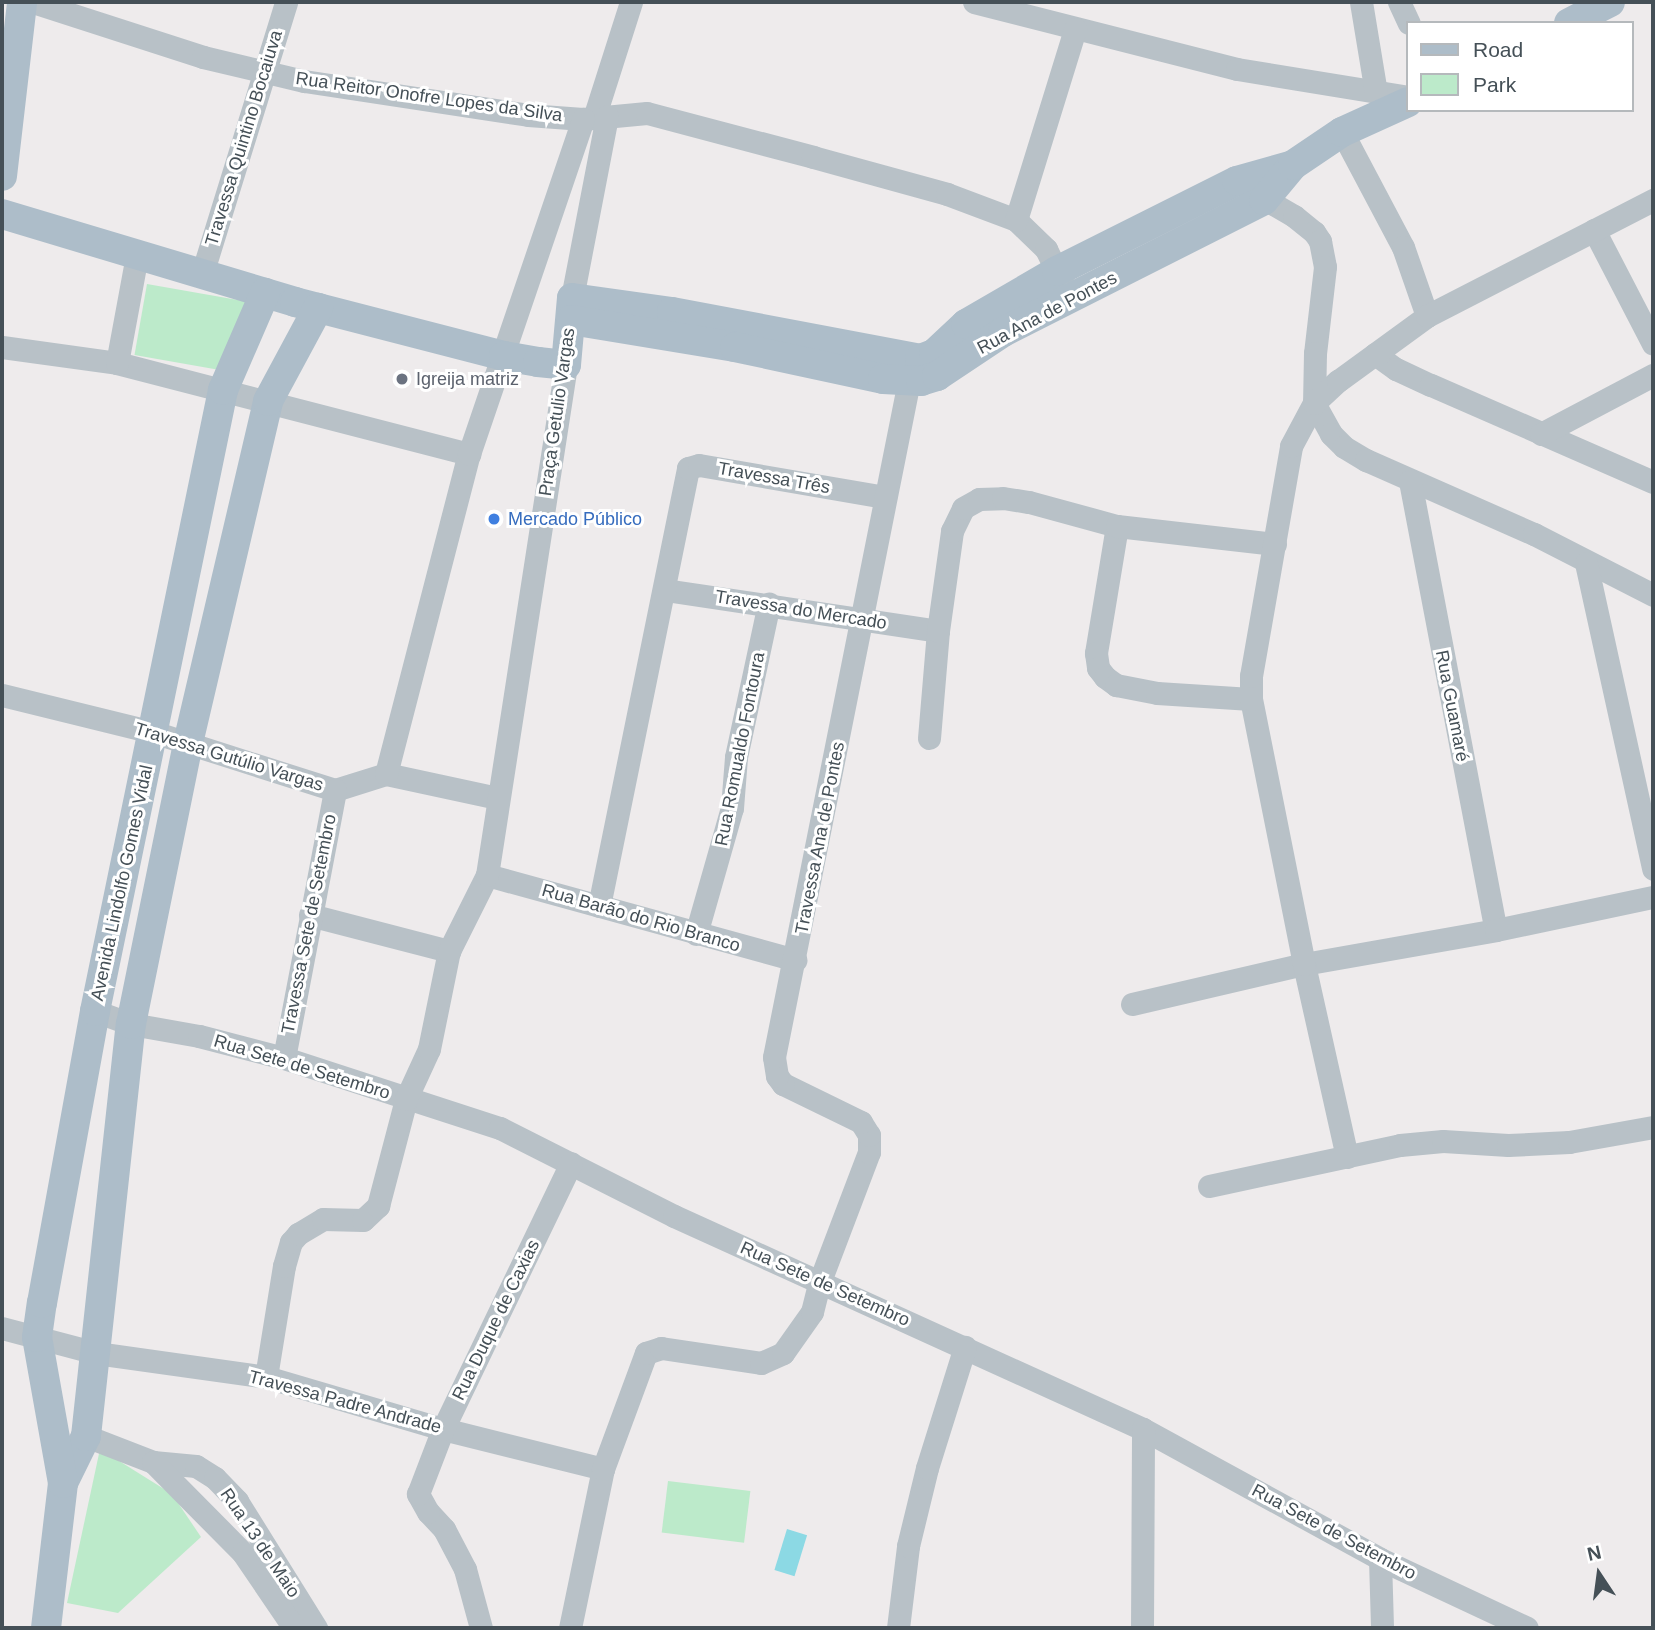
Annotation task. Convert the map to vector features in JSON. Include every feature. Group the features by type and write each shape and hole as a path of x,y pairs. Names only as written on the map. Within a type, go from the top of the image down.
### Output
{"main road":[{"path":"2,176 8,62 22,2"},
{"path":"1573,21 1610,2"},
{"name":"Rua Ana de Pontes","path":"572,309 672,312 937,376 1003,332 1264,200 1293,165 1342,132 1406,100"},
{"name":"Rua Ana de Pontes","path":"912,371 966,324 1057,271 1237,181 1293,165"},
{"path":"2,214 318,308 504,356 566,365"},
{"path":"1151,224 1166,251"},
{"name":"Avenida Lindolfo Gomes Vidal","path":"46,1628 63,1483 37,1337 95,1012 223,390 265,293"},
{"name":"Avenida Lindolfo Gomes Vidal","path":"63,1483 86,1436 131,1024 188,743 268,401 318,308"},
{"name":"Praça Getulio Vargas","path":"566,365 572,309"}],"street":[{"name":"Rua Reitor Onofre Lopes da Silva","path":"33,2 203,57 264,72 424,100 595,118 647,113 947,194 1016,220 1046,249 1070,298"},
{"name":"Travessa Quintino Bocaiuva","path":"202,274 286,2"},
{"name":"Praça Getulio Vargas","path":"386,775 469,454 595,118 631,2"},
{"path":"974,2 1237,69 1406,99"},
{"path":"1361,2 1377,93"},
{"path":"1399,2 1408,21"},
{"path":"1016,220 1076,29"},
{"name":"Praça Getulio Vargas","path":"572,309 595,118"},
{"path":"1342,132 1403,247 1427,316"},
{"path":"1237,181 1294,216 1314,232 1324,255 1314,403 1331,435 1344,447 1410,481 1534,534 1653,595"},
{"path":"1347,1157 1304,964 1251,699 1251,676 1291,446 1314,403 1427,316 1653,200"},
{"path":"1594,230 1653,344"},
{"path":"117,363 137,254"},
{"path":"2,347 117,363 469,454"},
{"path":"1375,354 1396,369 1653,482"},
{"name":"Praça Getulio Vargas","path":"266,1377 284,1266 291,1242 298,1234 323,1219 363,1220 378,1206 406,1099 429,1049 449,951 487,876 566,365"},
{"name":"Travessa Ana de Pontes","path":"825,1271 869,1152 869,1135 861,1122 793,1090 777,1076 774,1057 796,960 912,371"},
{"path":"1541,433 1653,375"},
{"name":"Travessa Três","path":"665,590 688,468 699,465 885,498"},
{"name":"Rua Guamaré","path":"1410,481 1496,930"},
{"path":"929,738 938,631 952,531 963,508 979,499 1003,498 1029,502 1117,526 1275,544"},
{"path":"1117,526 1096,653 1098,668 1116,685 1157,693 1251,699"},
{"path":"1586,563 1653,869"},
{"path":"599,906 665,590"},
{"name":"Travessa do Mercado","path":"665,590 769,603 938,631"},
{"name":"Rua Romualdo Fontoura","path":"696,934 732,808 736,757 769,603"},
{"name":"Travessa Gutúlio Vargas","path":"2,695 153,732 335,790 386,775 497,798"},
{"name":"Travessa Sete de Setembro","path":"284,1058 335,790"},
{"name":"Rua Barão do Rio Branco","path":"487,876 796,960"},
{"path":"1132,1004 1304,964 1496,930 1653,897"},
{"path":"310,915 449,951"},
{"name":"Rua Sete de Setembro","path":"95,1012 131,1024 199,1036 284,1058 500,1128 674,1216 825,1271 965,1348 1143,1429 1380,1559 1527,1628"},
{"path":"1209,1186 1347,1157 1443,1141 1508,1145 1569,1142 1653,1128"},
{"name":"Rua Duque de Caxias","path":"481,1628 465,1569 444,1529 428,1512 418,1494 443,1429 571,1163"},
{"path":"570,1628 603,1469 646,1353 661,1348 769,1362 783,1353 812,1312 825,1271"},
{"name":"Travessa Padre Andrade","path":"2,1328 96,1353 266,1377 443,1429 603,1469"},
{"path":"898,1628 908,1546 927,1468 965,1348"},
{"path":"1142,1628 1143,1429"},
{"name":"Rua 13 de Maio","path":"86,1436 153,1462 196,1466 215,1478 237,1502 253,1546 294,1628"},
{"name":"Rua 13 de Maio","path":"153,1462 253,1546 316,1628"},
{"path":"1380,1559 1382,1628"}],"green space":[{"path":"147,284 246,302 234,372 134,355"},
{"path":"100,1449 172,1494 201,1537 118,1613 67,1603"},
{"path":"668,1481 750,1491 744,1543 662,1533"}],"water":[{"path":"787,1529 807,1535 795,1576 774,1570"}],"place":[{"name":"Igreija matriz","path":"402,379"},
{"name":"Mercado Público","path":"494,519"}]}
